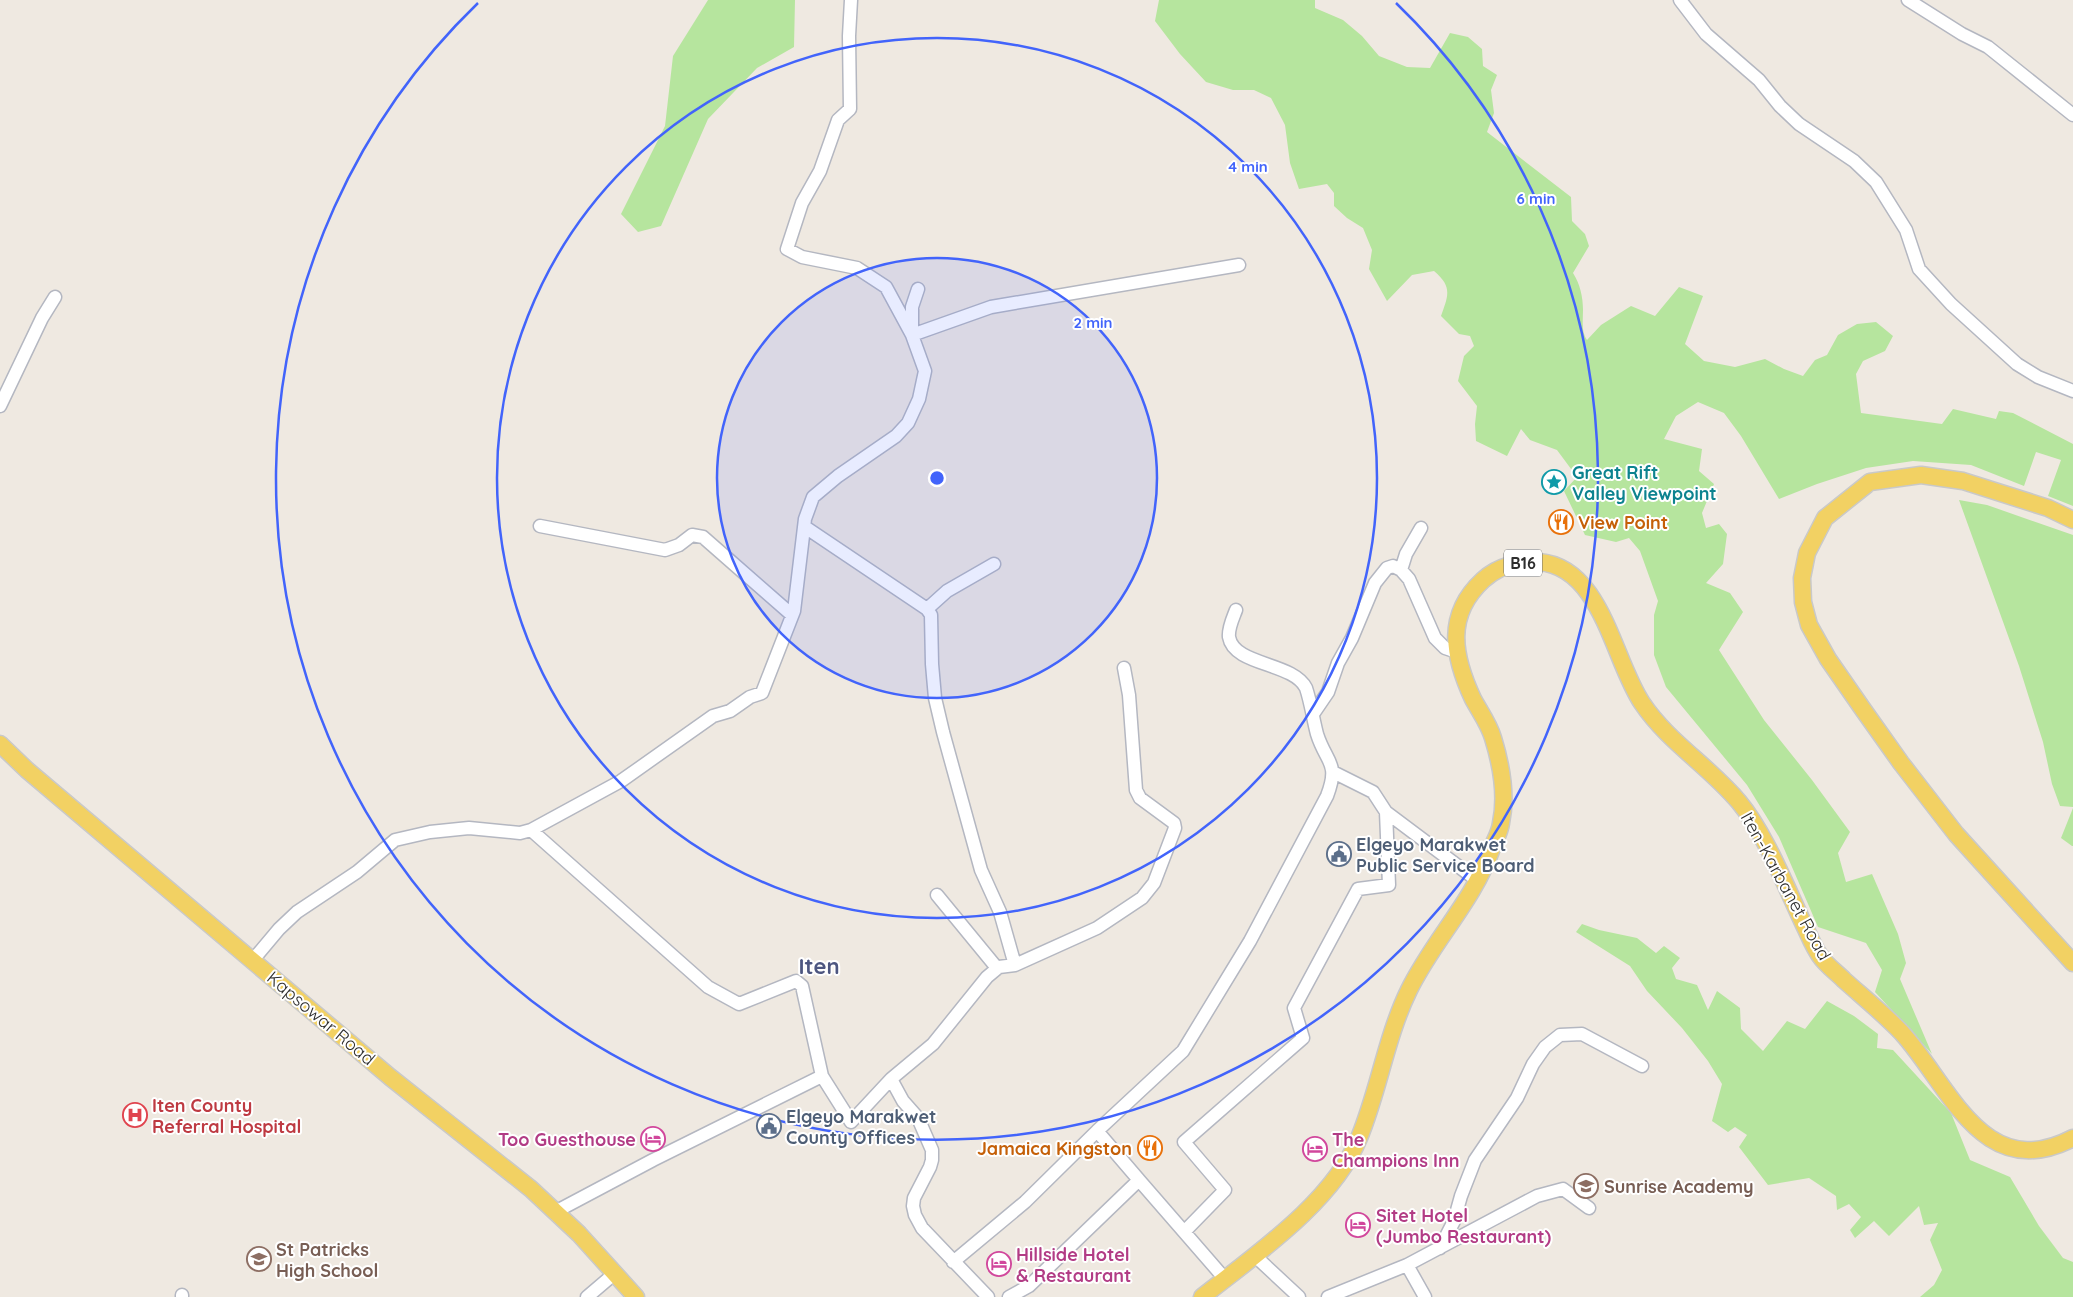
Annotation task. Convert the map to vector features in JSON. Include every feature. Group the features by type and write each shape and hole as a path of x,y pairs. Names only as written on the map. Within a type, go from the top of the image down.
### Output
{"main road":[{"path":"2073,520 2048,508 1963,481 1922,475 1870,482 1825,518 1807,553 1802,578 1803,602 1809,625 1828,658 1862,708 1901,763 1956,834 2073,963"},
{"name":"Iten-Karbanet Road","path":"1225,1279 1294,1223 1318,1199 1344,1168 1358,1142 1373,1099 1390,1039 1408,991 1426,959 1469,898 1486,866 1501,824 1503,781 1492,734 1473,698 1460,666 1456,630 1462,607 1478,585 1494,570 1514,564 1538,562 1551,564 1570,572 1588,592 1604,618 1624,671 1646,708 1683,749 1738,800 1748,814 1821,958 1901,1032 1964,1117 1988,1139 2017,1149 2047,1150 2073,1138"},
{"name":"Kapsowar Road","path":"0,744 50,789 390,1077 531,1189 579,1234 636,1297"},
{"name":"B16","path":"1202,1297 1225,1279"}],"street":[{"path":"253,960 279,929 297,912 357,872 395,840 430,832 469,828 520,833 531,830 621,781 713,716 730,711 750,697 762,693 792,615 806,519 813,497 838,476 896,436 908,423 919,399 925,371 912,335 886,287 857,268 802,257 787,249 802,203 820,171 838,120 850,110 849,36 851,0"},
{"path":"1680,0 1706,34 1759,80 1780,106 1799,124 1854,161 1876,182 1906,230 1919,268 1951,304 2017,364 2038,377 2073,391"},
{"path":"1908,0 1962,34 1988,47 2073,115"},
{"path":"912,335 991,307 1239,265"},
{"path":"912,335 912,306 918,289"},
{"path":"0,406 54,296"},
{"path":"540,526 665,550 679,545 692,535 703,537 792,615"},
{"path":"805,527 927,609 931,614 932,664 943,732 981,870 1000,912 1015,965"},
{"path":"1401,570 1406,554 1421,528"},
{"path":"927,609 946,591 994,564"},
{"path":"1313,714 1328,692 1338,663 1352,638 1375,583 1387,568 1392,566 1401,570 1409,579 1435,638 1445,648 1457,652"},
{"path":"953,1262 1025,1202 1097,1131 1183,1051 1250,941 1327,796 1333,781 1331,761 1322,747 1317,734 1313,714 1302,682 1287,672 1254,659 1235,648 1229,638 1236,610"},
{"path":"531,830 708,987 739,1004 796,981 802,986 822,1076 851,1122 891,1079 933,1044 987,976 997,968 1015,965 1097,928 1137,902 1154,883 1175,828 1174,823 1140,798 1136,790 1130,696 1124,668"},
{"path":"1333,772 1373,792 1386,812 1478,881"},
{"path":"1184,1232 1225,1190 1184,1142 1303,1038 1294,1008 1358,889 1389,886 1386,812"},
{"path":"937,895 997,968"},
{"path":"1440,1248 1454,1221 1461,1196 1475,1160 1517,1098 1532,1064 1545,1047 1560,1035 1582,1034 1642,1066"},
{"path":"555,1212 653,1160 822,1076"},
{"path":"891,1079 902,1102 918,1118 932,1150 930,1167 914,1198 915,1215 922,1228 988,1297"},
{"path":"1097,1131 1225,1279"},
{"path":"1009,1297 1029,1286 1139,1180"},
{"path":"1328,1297 1407,1265 1537,1196 1563,1189 1589,1208"},
{"path":"1254,1255 1299,1297"},
{"path":"1407,1265 1425,1297"},
{"path":"587,1297 614,1274"}],"green space":[{"path":"708,0 795,0 794,47 757,68 708,119 661,226 638,232 621,214 665,126 673,56"},
{"path":"1159,0 1315,0 1315,8 1343,20 1362,36 1379,56 1407,67 1430,68 1450,33 1468,37 1482,49 1483,66 1497,75 1491,90 1494,113 1487,132 1571,197 1572,221 1585,234 1589,246 1573,273 1582,295 1583,329 1587,340 1601,325 1631,306 1655,316 1679,287 1703,296 1685,344 1704,361 1735,367 1765,359 1803,376 1815,360 1827,355 1838,335 1857,324 1876,322 1893,336 1885,351 1863,361 1856,374 1861,413 1942,424 1953,409 1996,419 1999,411 2013,413 2073,444 2073,506 2048,496 2061,460 2036,452 2024,486 1971,465 1913,461 1866,468 1779,499 1741,436 1724,413 1698,402 1676,416 1664,439 1702,449 1699,471 1714,484 1702,513 1706,528 1719,524 1727,534 1723,564 1706,583 1730,593 1743,612 1719,650 1764,720 1812,780 1850,832 1838,853 1846,882 1872,874 1898,934 1906,963 1900,979 1932,1054 1875,992 1882,970 1866,943 1818,927 1779,837 1747,785 1666,687 1654,655 1654,615 1658,601 1640,551 1629,538 1616,542 1585,535 1564,491 1577,477 1557,450 1530,440 1521,429 1507,456 1476,441 1477,406 1458,381 1464,356 1474,346 1470,336 1459,334 1441,316 1447,297 1444,282 1434,271 1412,275 1387,301 1369,269 1372,250 1363,228 1347,218 1334,206 1334,193 1327,184 1299,189 1290,163 1285,125 1271,98 1254,90 1233,90 1206,82 1180,54 1155,21"},
{"path":"1959,500 1987,505 2073,535 2073,807 2060,806 2052,784 2043,742 2019,666"},
{"path":"2073,808 2073,846 2072,846 2061,838"},
{"path":"1582,924 1599,930 1637,938 1656,953 1664,946 1680,958 1672,968 1676,979 1697,985 1708,1010 1717,991 1740,1008 1741,1029 1763,1051 1787,1021 1805,1029 1827,1001 1854,1016 1878,1034 1877,1048 1893,1050 1951,1113 1970,1160 2010,1177 2039,1226 2063,1258 2073,1262 2073,1297 1920,1297 1934,1285 1942,1270 1930,1240 1938,1223 1924,1225 1919,1206 1889,1236 1874,1221 1855,1238 1850,1230 1861,1217 1849,1204 1837,1210 1836,1196 1809,1178 1768,1185 1739,1147 1747,1135 1735,1127 1728,1132 1712,1121 1722,1084 1708,1061 1682,1028 1647,991 1630,966 1576,932"}],"place":[{"name":"Great Rift Valley Viewpoint","path":"1554,482"},
{"name":"View Point","path":"1561,522"},
{"name":"Elgeyo Marakwet Public Service Board","path":"1339,854"},
{"name":"Iten County Referral Hospital","path":"135,1115"},
{"name":"Elgeyo Marakwet County Offices","path":"769,1126"},
{"name":"Too Guesthouse","path":"653,1139"},
{"name":"Jamaica Kingston","path":"1150,1148"},
{"name":"The Champions Inn","path":"1315,1149"},
{"name":"Sunrise Academy","path":"1586,1186"},
{"name":"Sitet Hotel (Jumbo Restaurant)","path":"1358,1225"},
{"name":"St Patricks High School","path":"259,1259"},
{"name":"Hillside Hotel & Restaurant","path":"999,1264"}],"district":[{"name":"Iten","path":"819,966"}]}
